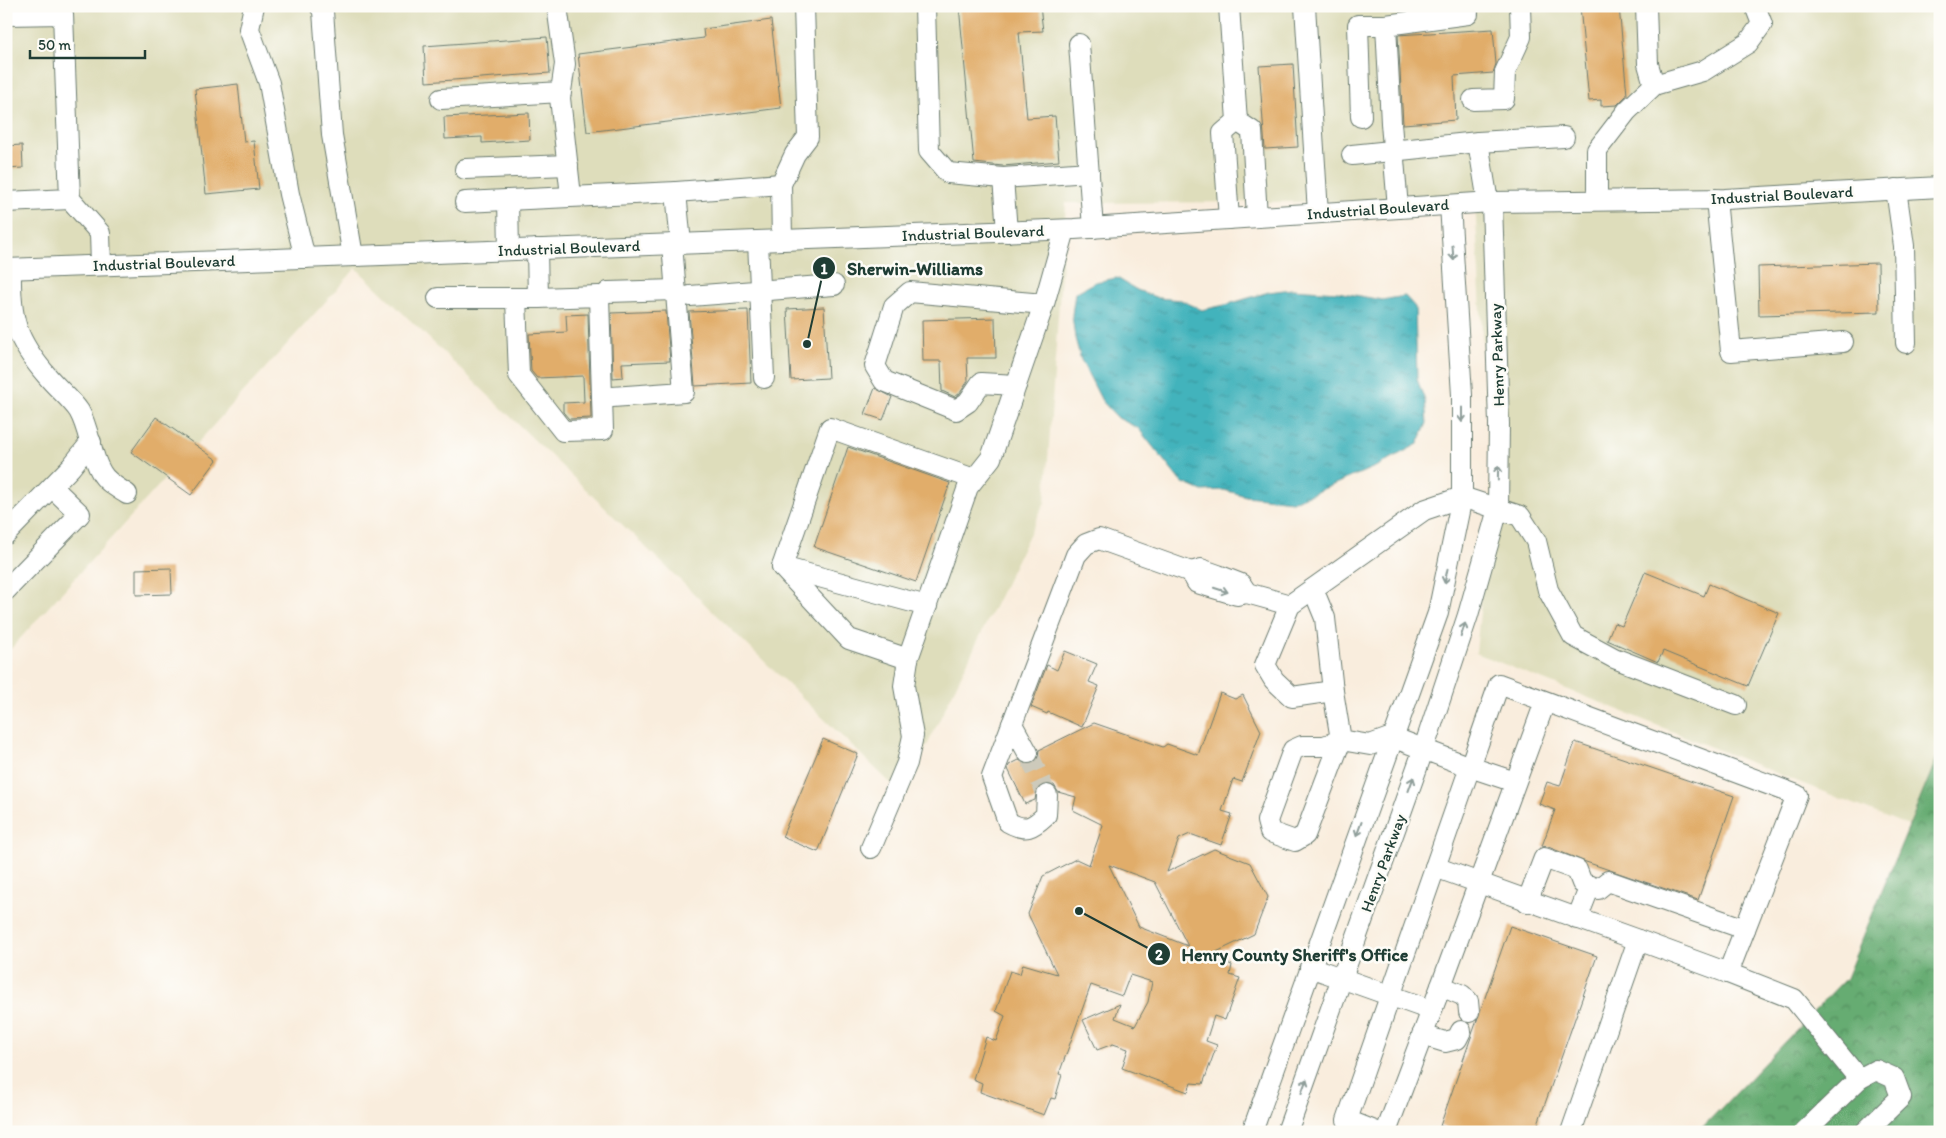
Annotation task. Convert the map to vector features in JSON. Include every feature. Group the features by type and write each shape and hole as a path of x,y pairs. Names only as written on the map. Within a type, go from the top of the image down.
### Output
{"street":[{"path":"254,6 248,29 269,83 289,194 305,258"},
{"path":"320,6 323,11 332,135 354,256"},
{"path":"557,6 565,64 560,98 571,196"},
{"path":"782,240 781,184 795,154 808,137 804,6"},
{"path":"925,6 929,151 948,173 1008,178 1089,172"},
{"path":"1229,6 1237,121"},
{"path":"1305,6 1318,213"},
{"path":"1361,117 1358,25 1386,25 1468,14 1467,6"},
{"path":"1473,100 1504,99 1505,72 1521,37 1520,6"},
{"path":"1646,6 1648,64 1654,85"},
{"path":"1598,199 1596,150 1627,111 1654,85 1703,71 1748,43 1762,24 1756,6"},
{"path":"6,15 63,14 70,199 100,233 101,266"},
{"path":"1386,25 1398,208"},
{"path":"1079,44 1093,228"},
{"path":"440,98 561,92"},
{"path":"1237,121 1252,130 1258,217"},
{"path":"1229,219 1223,133 1237,121"},
{"path":"1352,154 1393,152 1478,142 1564,137"},
{"name":"Henry Parkway","path":"1287,1132 1424,748 1468,615 1498,509 1499,424 1490,202 1478,142"},
{"path":"465,169 568,165"},
{"path":"1226,170 1254,168"},
{"path":"1008,178 1013,231"},
{"path":"466,202 676,192 781,184"},
{"name":"Industrial Boulevard","path":"8,269 1065,230 1490,202 1598,199 1716,199 1940,187"},
{"path":"1896,190 1904,246 1906,343"},
{"path":"612,397 684,392 683,293 677,244 676,192"},
{"path":"6,202 70,199"},
{"path":"1716,199 1731,350 1843,342"},
{"path":"508,200 509,250"},
{"name":"Henry Parkway","path":"1252,1132 1438,613 1462,498 1462,395 1450,205"},
{"path":"871,848 907,762 914,736 904,686 908,659 968,487 991,458 1044,304 1065,230"},
{"path":"758,241 764,378"},
{"path":"536,249 538,298"},
{"path":"8,269 10,302 15,324 23,344 48,378 78,410 85,423 101,472 108,481 128,494"},
{"path":"608,292 683,293 834,285"},
{"path":"1016,385 981,383 968,402 956,410 884,381 875,366 894,306 910,292 1044,304"},
{"path":"438,298 599,296 603,430 564,431 518,376 516,298"},
{"path":"782,567 830,428 974,478"},
{"path":"6,534 52,487 91,442"},
{"path":"6,590 80,514 52,487"},
{"path":"1333,691 1292,697 1274,680 1266,665 1290,605 1424,510 1462,498 1520,516 1536,541 1548,590 1573,636 1614,658 1736,705"},
{"path":"1047,795 1046,814 1034,826 1019,828 1008,822 992,777 1076,555 1086,544 1098,539 1191,572 1201,569 1241,584 1248,593 1290,605"},
{"path":"782,567 927,606"},
{"path":"782,567 849,639 908,659"},
{"path":"1312,589 1325,618 1333,691 1341,740 1305,834 1295,841 1270,832 1267,821 1292,750 1302,746 1324,746 1341,740 1370,745 1392,737 1515,782"},
{"path":"1377,1132 1347,1120 1499,684 1798,795 1728,973"},
{"path":"1386,1132 1545,702"},
{"path":"1012,724 1028,753"},
{"path":"1528,902 1544,858 1576,870 1582,883 1598,889 1608,881 1746,929"},
{"path":"1435,867 1794,998 1859,1079"},
{"path":"1577,919 1590,886"},
{"path":"1571,1132 1638,940"},
{"path":"1310,967 1391,994 1431,1010"},
{"path":"1441,986 1462,995 1468,1001 1469,1012"},
{"path":"1422,1035 1445,1042 1457,1039 1461,1031"},
{"path":"1810,1130 1859,1079 1876,1070 1894,1078 1901,1097 1865,1132"}],"shaded area":[{"path":"6,6 1940,6 1940,751 1909,826 1476,653 1491,499 1475,201 1066,203 1045,502 903,795 356,268 6,654"}],"green space":[{"path":"1940,751 1940,1132 1698,1132 1846,978"}],"water":[{"path":"1117,278 1137,290 1158,298 1181,300 1202,310 1269,292 1292,289 1337,292 1382,300 1405,296 1415,307 1417,379 1425,401 1427,423 1418,444 1377,466 1292,501 1246,496 1224,490 1202,491 1181,482 1138,428 1118,418 1102,401 1081,360 1075,338 1072,315 1075,293 1095,282"}],"building":[{"path":"959,6 1040,6 1043,31 1019,32 1027,118 1055,116 1059,161 1003,166 974,163"},
{"path":"1580,6 1619,6 1627,95 1617,105 1601,106 1601,100 1589,101"},
{"path":"771,20 781,108 587,132 578,54 704,38 703,29"},
{"path":"1493,29 1496,64 1493,73 1454,76 1456,120 1403,124 1398,35"},
{"path":"547,37 550,73 426,82 424,46"},
{"path":"1293,64 1298,147 1265,149 1259,66"},
{"path":"238,84 244,142 254,141 259,189 206,194 195,89"},
{"path":"529,113 530,140 482,143 482,137 445,139 444,117"},
{"path":"22,145 23,168 6,169 6,146"},
{"path":"1878,263 1879,312 1759,315 1758,267"},
{"path":"824,307 828,378 791,380 787,309"},
{"path":"748,310 751,383 695,386 689,312"},
{"path":"666,311 670,361 622,363 623,377 613,378 611,313"},
{"path":"588,314 591,418 569,419 563,412 563,403 584,402 583,376 537,378 531,371 529,334 567,332 566,315"},
{"path":"995,318 996,358 967,358 968,381 960,393 955,397 942,391 941,361 923,361 922,320"},
{"path":"875,388 892,397 883,420 865,414"},
{"path":"156,417 217,460 191,495 131,452"},
{"path":"848,447 950,483 916,582 814,547"},
{"path":"171,568 172,594 136,595 136,569"},
{"path":"1645,572 1704,596 1709,584 1779,613 1748,686 1663,651 1658,662 1607,640 1614,623 1622,626"},
{"path":"1065,651 1097,664 1089,682 1099,686 1082,727 1048,712 1047,714 1031,707 1047,665 1057,670"},
{"path":"1220,693 1235,699 1243,695 1261,731 1242,782 1233,779 1222,811 1232,814 1221,845 1190,834 1179,839 1167,872 1214,849 1250,863 1268,897 1254,934 1208,956 1232,965 1230,975 1240,978 1225,1020 1214,1016 1206,1041 1217,1045 1203,1084 1191,1083 1188,1092 1122,1068 1128,1049 1113,1044 1097,1050 1083,1020 1120,1004 1115,1018 1135,1026 1148,1002 1152,982 1130,975 1122,996 1091,985 1059,1074 1062,1075 1055,1099 1051,1098 1044,1115 980,1092 982,1083 973,1079 986,1037 996,1041 1005,1016 996,1011 1010,971 1020,974 1023,964 1057,974 1028,914 1043,876 1076,859 1089,865 1103,825 1073,810 1076,797 1058,792 1054,785 1048,783 1042,784 1037,788 1035,800 1025,804 1008,769 1009,765 1019,760 1027,765 1033,764 1038,759 1039,750 1094,723 1163,747 1167,744 1198,755","holes":["1109,865 1155,882 1188,946 1139,927"]},
{"path":"823,739 858,754 818,852 782,837"},
{"path":"1575,742 1734,796 1698,900 1542,846 1555,810 1539,804 1547,782 1560,786"},
{"path":"1510,926 1597,956 1535,1132 1458,1132 1440,1126"}],"waterway":[{"path":"1933,6 1940,14"}],"tunnel":[{"path":"1028,753 1047,795"}],"place":[{"name":"Sherwin-Williams","path":"807,344"},
{"name":"Henry County Sheriff's Office","path":"1079,911"}]}
